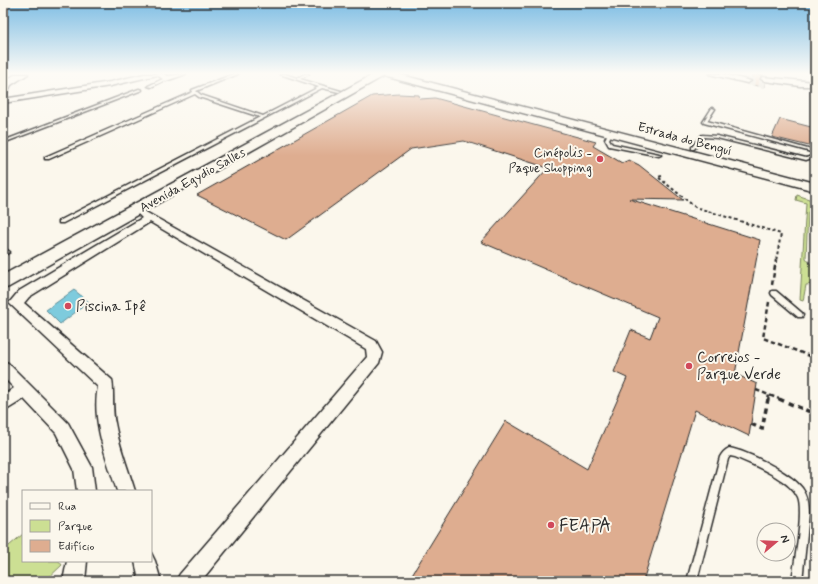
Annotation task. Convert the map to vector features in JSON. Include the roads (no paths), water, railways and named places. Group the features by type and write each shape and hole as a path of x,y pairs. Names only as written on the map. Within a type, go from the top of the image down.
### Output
{"street":[{"name":"Avenida Egydio Salles","path":"3,273 320,101"},
{"name":"Avenida Egydio Salles","path":"3,284 332,101"},
{"name":"Estrada do Benguí","path":"501,101 610,133 815,187"},
{"name":"Estrada do Benguí","path":"501,101 815,179"},
{"path":"126,490 105,414 103,394 106,385 16,303 24,294 146,216 371,346 375,352 374,359 186,581"},
{"path":"3,367 62,428 83,467 86,490"},
{"path":"3,405 24,390"},
{"path":"74,581 77,562"},
{"path":"145,562 150,581"}],"lane":[{"path":"3,142 110,101"},
{"path":"47,158 175,101"},
{"path":"218,101 263,117"},
{"path":"61,222 294,101"},
{"path":"713,109 705,122 815,152"},
{"path":"610,133 607,139 610,145 659,155"},
{"path":"693,148 703,136 717,137 806,159 815,156"},
{"path":"772,293 800,315"},
{"path":"692,581 724,457 729,452 735,453 786,479 795,486 803,499 804,512 797,581"}],"water":[{"name":"Piscina Ipê","path":"74,290 89,302 60,324 46,310"}],"place":[{"name":"Cinépolis - Paque Shopping","path":"600,159"},
{"name":"Piscina Ipê","path":"68,306"},
{"name":"Correios - Parque Verde","path":"689,366"},
{"name":"FEAPA","path":"551,525"}]}
